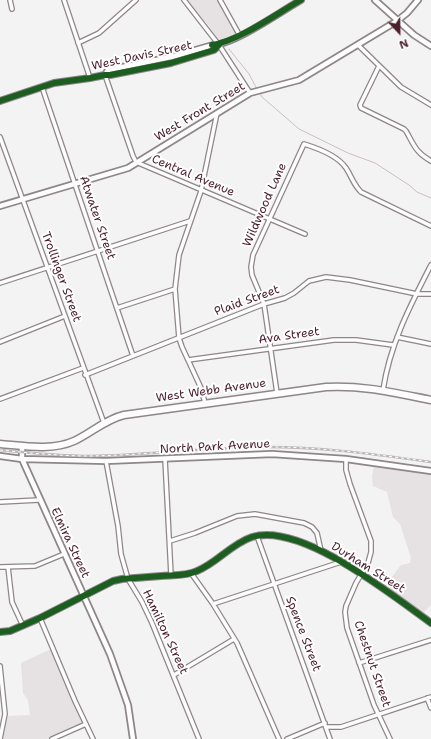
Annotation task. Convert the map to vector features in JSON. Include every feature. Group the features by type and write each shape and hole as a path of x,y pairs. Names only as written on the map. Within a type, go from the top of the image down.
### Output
{"highway":[{"name":"West Webb Avenue","path":"0,444 49,447 65,444 81,437 114,418 124,415 277,393 338,386 382,390 431,400"}],"street":[{"path":"10,0 12,9"},
{"path":"64,0 90,78"},
{"path":"78,43 99,33 136,0"},
{"path":"184,0 219,45 252,92"},
{"path":"220,0 240,36"},
{"name":"West Davis Street","path":"0,101 42,86 62,81 105,75 108,70 172,57 213,45 219,45 240,36 300,0"},
{"path":"375,0 414,35 431,46"},
{"name":"West Front Street","path":"0,206 121,170 252,92 299,80 397,21 407,13 418,0"},
{"path":"358,45 406,91 431,105"},
{"path":"379,66 360,105 361,108 404,129 416,150 423,157 431,161"},
{"name":"Central Avenue","path":"105,75 136,162 269,220 305,234"},
{"name":"Atwater Street","path":"42,86 133,356"},
{"path":"205,403 201,388 180,338 175,289 179,255 201,191 217,112"},
{"name":"Trollinger Street","path":"0,137 85,375 104,423"},
{"name":"Wildwood Lane","path":"277,393 264,304 253,280 251,267 253,255 304,144 340,161 346,168 353,184 361,192 431,226"},
{"path":"0,283 48,269 190,221"},
{"path":"382,390 393,345 431,265"},
{"name":"Plaid Street","path":"85,375 264,304 285,298 309,281 326,277 350,280 417,294 431,295"},
{"path":"117,308 175,289"},
{"path":"0,342 65,316"},
{"path":"397,337 431,344"},
{"name":"Ava Street","path":"188,360 344,340 393,345"},
{"path":"0,399 83,368"},
{"name":"Elmira Street","path":"22,446 22,459 39,500 110,654 128,705 133,739"},
{"name":"North Park Avenue","path":"0,456 22,459 106,461 166,460 272,454 346,459 431,471"},
{"name":"Chestnut Street","path":"346,459 346,470 350,484 371,541 370,557 350,597 345,612 346,628 378,715 390,739"},
{"path":"166,460 171,575"},
{"name":"Hamilton Street","path":"106,461 118,526 121,554 128,579 142,602 174,675 199,739"},
{"path":"0,502 39,500"},
{"path":"170,541 195,533 237,516 255,514 304,523 312,527 318,533 321,551"},
{"name":"Durham Street","path":"0,632 6,632 23,626 113,581 191,573 202,569 242,542 257,536 268,535 298,541 321,551 362,574 431,623"},
{"name":"Spence Street","path":"257,536 273,584 293,632 330,739"},
{"path":"0,567 35,566 64,554"},
{"path":"213,604 341,562"},
{"path":"8,567 12,602 23,626"},
{"path":"191,573 213,604 241,651 279,739"},
{"path":"40,618 93,739"},
{"path":"174,675 234,639"},
{"path":"359,663 431,640"},
{"path":"0,666 6,714 0,739"},
{"path":"327,727 341,727 429,698 431,708"},
{"path":"287,739 325,723"},
{"path":"52,739 86,724"}],"shaded area":[{"path":"187,0 217,0 237,33 219,41 209,26"},
{"path":"374,465 431,473 431,605 424,612 406,602 385,586 401,565 410,563 411,558 400,524 393,517 387,492 373,486 372,477"},
{"path":"51,649 53,650 83,721 82,724 47,739 3,739 8,716 30,715 28,700 23,693 21,663"}],"waterway":[{"path":"229,49 249,74 257,89"},
{"path":"260,93 262,97 299,129 348,153 375,163 409,185 417,192 431,198"}],"railway":[{"path":"0,450 56,455 90,456 279,447 344,451 431,462"}],"cycle path":[{"path":"212,45 245,33 301,0"},
{"path":"0,101 54,83 110,75 171,63 214,50 219,45"},
{"path":"0,632 10,631 40,618 113,581 193,573 204,568 244,540 252,537 272,535 295,540 320,550 370,580 431,623"}]}
